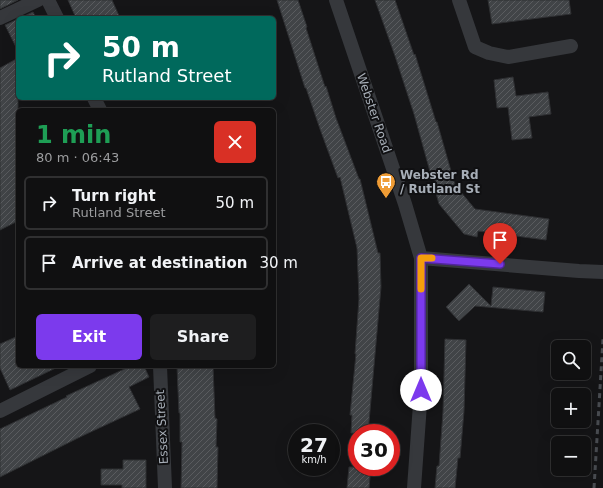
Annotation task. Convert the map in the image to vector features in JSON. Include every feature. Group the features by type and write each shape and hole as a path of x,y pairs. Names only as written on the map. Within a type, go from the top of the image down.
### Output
{"street":[{"path":"0,18 38,0"},
{"path":"48,0 56,16"},
{"name":"Webster Road","path":"336,0 403,196 421,258 421,390 414,488"},
{"path":"459,0 475,47 489,53 508,57 571,46"},
{"path":"421,258 603,272"},
{"path":"0,411 86,368"},
{"name":"Essex Street","path":"160,368 165,488"}],"building":[{"path":"0,0 18,0 0,9"},
{"path":"68,0 112,0 119,16 75,16"},
{"path":"277,0 298,0 325,87 326,86 336,118 360,179 378,253 380,253 381,287 369,424 352,424 352,415 350,415 356,354 359,299 357,248 340,177 338,178 305,88"},
{"path":"375,0 395,0 414,55 415,54 455,185 475,209 549,219 546,240 478,231 477,237 464,234 439,204 414,114"},
{"path":"488,0 569,0 571,14 492,24"},
{"path":"33,12 35,16 24,16"},
{"path":"16,20 16,47 5,25"},
{"path":"16,59 16,100 18,100 18,108 16,108 16,222 0,230 0,68"},
{"path":"513,77 516,96 548,92 551,114 529,117 532,138 512,140 508,107 497,108 494,80"},
{"path":"469,284 491,306 493,287 545,292 543,312 475,306 459,321 446,307"},
{"path":"16,337 16,368 56,368 10,390 0,368 0,344"},
{"path":"445,339 466,340 464,411 460,458 458,458 455,488 435,488 437,466 439,466 443,412"},
{"path":"127,368 145,368 149,377 129,387 140,409 0,477 0,429 67,397 66,396"},
{"path":"177,368 213,368 215,418 217,419 216,447 218,447 217,488 181,488 182,442 180,442"},
{"path":"123,460 146,460 146,488 122,488 122,485 101,485 101,469 123,469"},
{"path":"348,476 370,476 369,488 347,488"}],"railway":[{"path":"594,488 603,339"}],"slow traffic":[{"path":"421,289 421,258 432,258"}],"place":[{"name":"Webster Rd / Rutland St","path":"386,199"}],"route":[{"path":"421,390 421,258 500,264"}]}
